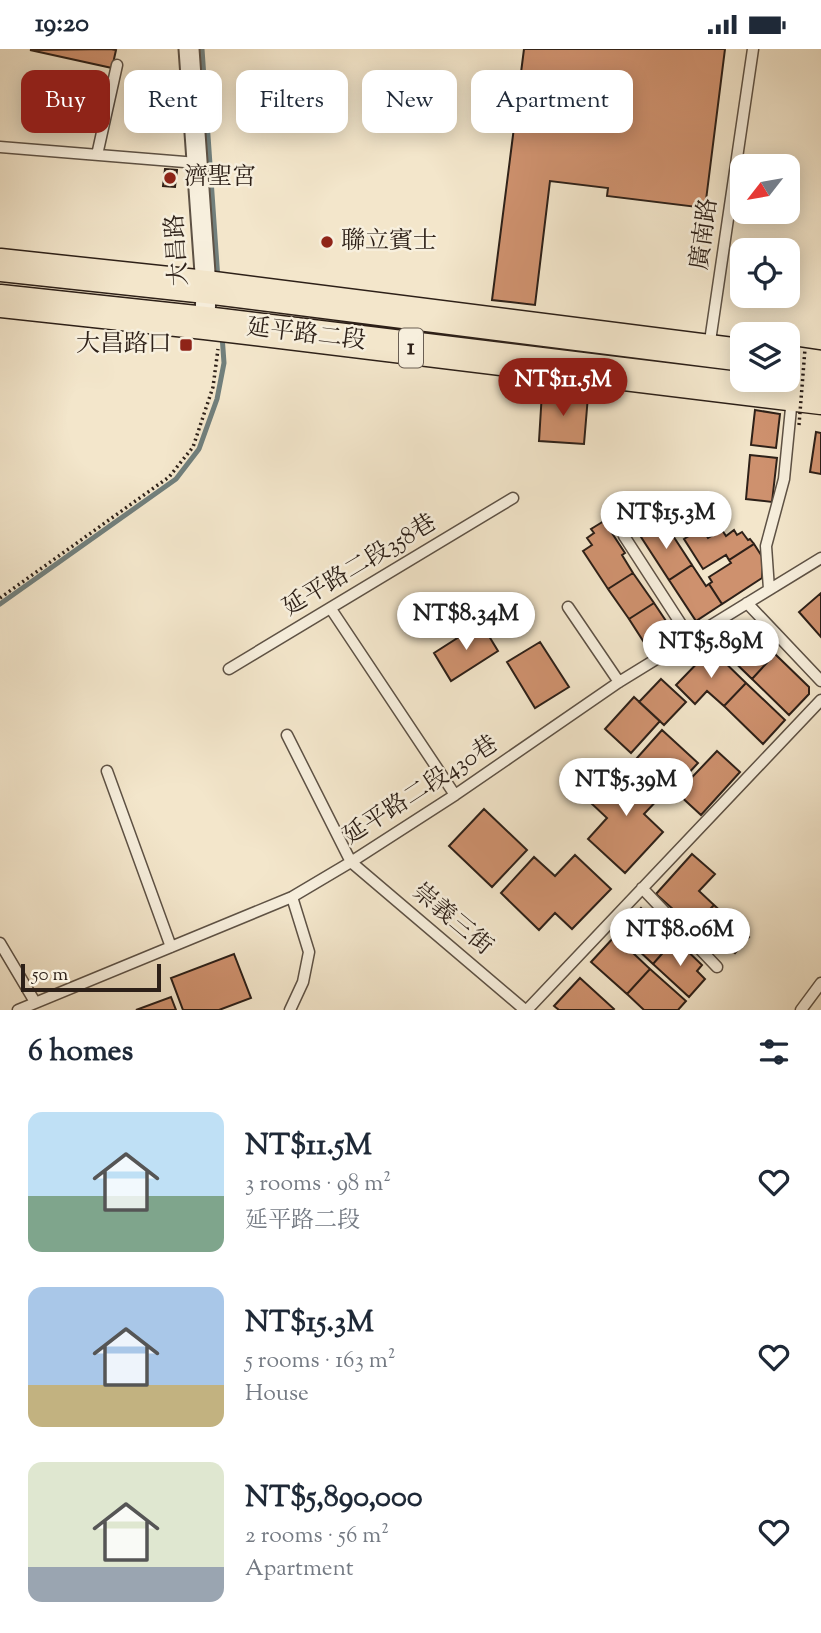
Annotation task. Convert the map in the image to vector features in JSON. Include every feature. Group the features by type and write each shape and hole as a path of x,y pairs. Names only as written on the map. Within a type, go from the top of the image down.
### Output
{"main road":[{"name":"延平路二段","path":"0,265 206,287 708,366 804,406"},
{"name":"延平路二段","path":"0,301 212,324 708,366 730,359"}],"street":[{"name":"大昌路","path":"189,49 206,287 212,324"}],"lane":[{"name":"廣南路","path":"708,366 753,49"},
{"path":"97,155 117,65"},
{"path":"0,147 197,163"},
{"path":"769,589 766,546 804,406"},
{"name":"延平路二段358巷","path":"229,669 513,498"},
{"path":"625,536 690,638"},
{"name":"延平路二段430巷","path":"18,1010 292,897 455,795 620,682 821,558"},
{"path":"747,603 821,681"},
{"path":"568,607 620,682"},
{"path":"331,609 455,795"},
{"path":"526,1010 821,700"},
{"path":"286,735 351,862"},
{"path":"107,771 171,947"},
{"name":"崇義三街","path":"351,862 526,1010"},
{"path":"642,888 717,967"},
{"path":"290,1010 303,982 309,952 292,897"},
{"path":"0,943 35,1002"},
{"path":"801,1010 821,983"}],"path":[{"path":"0,598 169,477 193,447 213,387 218,362 212,324"},
{"path":"804,406 805,359"}],"building":[{"path":"524,49 725,49 705,208 607,196 608,188 550,181 535,305 492,300 513,133 633,133 633,70 521,70"},
{"path":"30,50 116,50 112,68"},
{"name":"濟聖宮","path":"165,169 177,170 175,187 163,186"},
{"path":"542,392 588,396 584,444 539,441"},
{"path":"755,410 780,414 776,448 751,445"},
{"path":"816,432 821,433 821,474 810,472"},
{"path":"750,455 777,458 772,502 746,499"},
{"path":"604,521 625,553 622,555 633,573 608,589 583,551 592,545 587,538 594,533 591,529"},
{"path":"664,522 692,565 669,580 641,537"},
{"path":"702,528 708,538 722,530 726,536 734,530 737,535 742,532 754,544 729,560 726,555 703,569 684,539"},
{"path":"754,544 763,558 762,578 722,604 709,584 712,582 709,577"},
{"path":"692,565 722,604 696,621 669,580"},
{"path":"633,573 654,603 629,619 608,589"},
{"path":"821,593 821,637 799,612"},
{"path":"654,603 674,633 649,650 629,619"},
{"path":"742,622 775,654 752,679 718,646"},
{"path":"481,623 498,651 451,681 434,653"},
{"path":"540,642 569,687 535,708 507,662"},
{"path":"711,649 746,683 724,706 707,691 695,704 676,685"},
{"path":"775,654 809,687 809,694 789,715 752,679"},
{"path":"661,679 686,702 664,725 639,702"},
{"path":"746,683 785,720 763,744 724,706"},
{"path":"634,697 660,721 631,753 605,729"},
{"path":"662,730 698,763 672,791 637,758"},
{"path":"717,751 740,772 701,815 677,793"},
{"path":"629,762 663,794 644,814 663,832 625,873 588,839 607,818 591,803"},
{"path":"484,809 527,850 492,887 449,846"},
{"path":"692,854 715,874 699,891 714,905 693,927 656,894"},
{"path":"575,855 611,889 572,929 555,913 539,930 501,893 534,857 555,876"},
{"path":"714,905 749,937 735,953 726,945 720,952 693,927"},
{"path":"641,908 675,939 653,964 619,932"},
{"path":"615,936 650,969 627,994 591,962"},
{"path":"675,939 702,965 697,971 705,979 689,997 653,964"},
{"path":"234,954 251,998 219,1010 183,1010 171,978"},
{"path":"650,969 686,1001 678,1010 644,1010 627,994"},
{"path":"580,978 614,1009 559,1010 554,1006"},
{"path":"171,997 176,1010 136,1010"}],"waterway":[{"path":"202,49 218,280"},
{"path":"0,604 176,479 199,449 217,399 224,363 222,335"}],"place":[{"name":"濟聖宮","path":"170,178"},
{"name":"聯立賓士","path":"327,242"},
{"name":"大昌路口","path":"186,345"}]}
